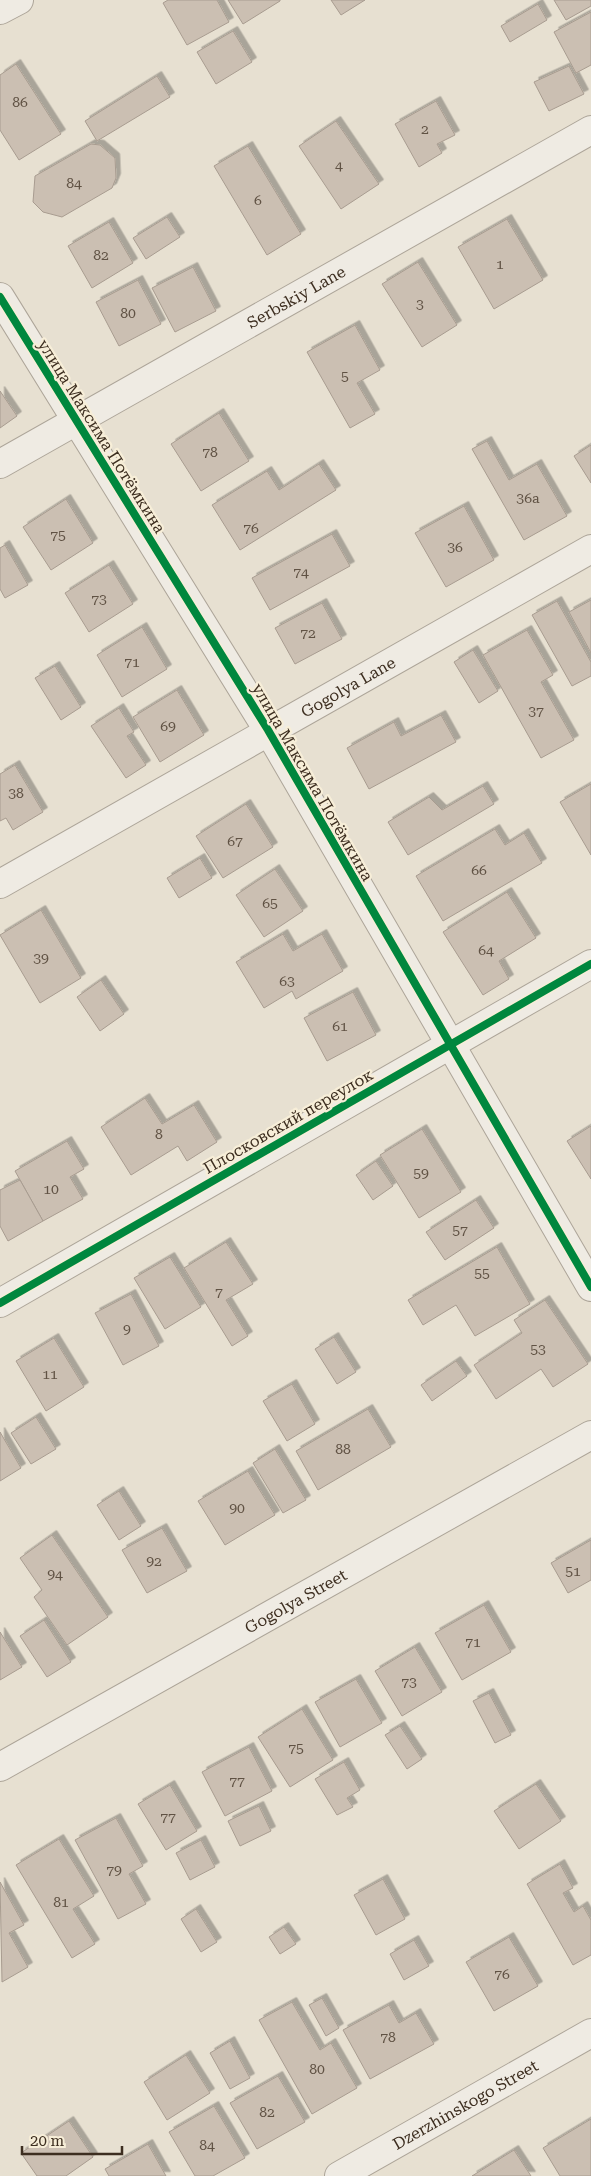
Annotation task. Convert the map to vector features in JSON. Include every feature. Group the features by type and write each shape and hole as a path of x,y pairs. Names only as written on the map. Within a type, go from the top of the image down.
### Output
{"street":[{"path":"0,10 19,0"},
{"name":"Serbskiy Lane","path":"0,464 591,130"},
{"name":"улица Максима Потёмкина","path":"0,297 268,730 591,1287"},
{"name":"Gogolya Lane","path":"0,884 268,730 591,549"},
{"name":"Плосковский переулок","path":"0,1303 591,964"},
{"name":"Gogolya Street","path":"0,1767 591,1434"},
{"name":"Dzerzhinskogo Street","path":"339,2176 591,2033"}],"building":[{"path":"168,0 217,0 229,22 187,45 163,3"},
{"path":"228,0 280,0 280,1 243,24"},
{"path":"331,0 365,0 341,15"},
{"path":"554,0 591,0 591,6 566,20"},
{"path":"538,4 547,20 510,42 501,26"},
{"path":"591,12 591,65 576,73 554,32"},
{"path":"233,31 252,62 216,84 197,52"},
{"path":"16,64 61,134 19,160 0,130 0,75"},
{"path":"569,66 584,94 549,111 534,82"},
{"path":"157,76 170,97 97,141 85,121"},
{"path":"436,101 455,135 437,144 442,153 419,167 395,124"},
{"path":"336,121 379,184 341,209 299,146"},
{"path":"91,144 100,145 115,158 116,178 112,188 62,217 43,212 33,202 35,176"},
{"path":"248,146 301,234 267,255 214,166"},
{"path":"167,217 180,237 146,259 133,238"},
{"path":"507,219 543,280 494,309 458,247"},
{"path":"109,222 133,263 92,288 68,246"},
{"path":"418,262 457,325 422,347 382,284"},
{"path":"193,267 216,311 175,332 152,288"},
{"path":"138,280 161,324 119,346 96,302"},
{"path":"355,325 380,370 357,383 375,414 350,428 307,352"},
{"path":"0,391 17,416 0,428"},
{"path":"219,413 249,461 201,491 171,444"},
{"path":"487,441 509,480 537,464 567,516 524,540 472,449"},
{"path":"591,445 591,483 574,456"},
{"path":"319,464 336,490 240,550 212,505 267,471 279,490"},
{"path":"66,499 93,543 51,570 23,527"},
{"path":"464,506 494,560 446,587 415,533"},
{"path":"332,534 350,566 270,610 252,578"},
{"path":"5,545 28,585 5,598 0,589 0,548"},
{"path":"109,565 133,604 89,632 65,593"},
{"path":"591,600 591,653 569,612"},
{"path":"557,601 591,662 591,676 572,686 532,615"},
{"path":"322,603 342,639 295,664 275,628"},
{"path":"142,627 167,669 122,697 97,655"},
{"path":"527,630 553,675 541,682 574,740 541,758 483,655"},
{"path":"473,650 498,691 479,703 454,662"},
{"path":"55,666 81,707 61,720 35,678"},
{"path":"177,690 204,735 160,762 133,717"},
{"path":"119,708 134,732 127,736 146,765 126,778 91,726"},
{"path":"441,715 456,742 369,789 347,748 394,722 401,736"},
{"path":"15,765 43,812 13,830 6,818 0,821 0,774"},
{"path":"591,784 591,855 560,802"},
{"path":"483,786 494,804 408,855 388,822 429,797 442,810"},
{"path":"246,804 273,847 223,878 196,836"},
{"path":"495,829 505,845 524,833 542,863 443,921 416,876"},
{"path":"200,858 212,878 179,898 167,878"},
{"path":"275,869 303,911 264,937 236,895"},
{"path":"507,892 536,938 499,961 509,979 483,995 443,932"},
{"path":"41,910 81,978 40,1003 0,935"},
{"path":"283,934 293,951 322,934 343,971 296,999 292,991 264,1008 236,962"},
{"path":"101,980 124,1014 100,1031 77,997"},
{"path":"353,992 376,1035 327,1061 304,1018"},
{"path":"145,1098 162,1124 194,1105 217,1142 187,1161 178,1146 131,1175 101,1127"},
{"path":"591,1126 591,1179 567,1141"},
{"path":"422,1129 461,1192 419,1218 380,1155"},
{"path":"67,1141 84,1169 70,1177 83,1199 43,1221 15,1171"},
{"path":"376,1161 393,1186 373,1200 356,1175"},
{"path":"20,1180 43,1221 8,1241 0,1226 0,1190"},
{"path":"476,1200 494,1228 445,1260 426,1232"},
{"path":"226,1242 253,1284 226,1300 248,1336 232,1346 184,1268"},
{"path":"497,1247 530,1304 475,1336 456,1305 423,1325 408,1300"},
{"path":"170,1257 201,1307 165,1329 134,1278"},
{"path":"131,1294 159,1346 123,1365 95,1313"},
{"path":"545,1300 588,1364 553,1387 541,1369 496,1399 474,1365 522,1333 514,1320"},
{"path":"334,1337 356,1372 337,1384 315,1349"},
{"path":"54,1338 84,1387 46,1411 16,1361"},
{"path":"456,1361 467,1376 432,1401 421,1385"},
{"path":"292,1384 315,1424 287,1441 263,1401"},
{"path":"368,1409 391,1447 318,1490 296,1451"},
{"path":"36,1417 56,1449 31,1464 11,1433"},
{"path":"0,1432 21,1468 0,1481"},
{"path":"275,1449 306,1500 283,1513 253,1463"},
{"path":"248,1471 275,1515 225,1545 198,1501"},
{"path":"119,1491 141,1526 119,1540 97,1505"},
{"path":"162,1528 187,1571 147,1593 122,1550"},
{"path":"52,1535 108,1617 67,1645 34,1597 42,1590 20,1558"},
{"path":"591,1540 591,1580 568,1593 551,1563"},
{"path":"484,1605 511,1652 462,1680 435,1633"},
{"path":"44,1620 71,1662 47,1677 20,1636"},
{"path":"0,1632 22,1667 0,1680"},
{"path":"415,1647 442,1692 402,1716 375,1671"},
{"path":"356,1679 382,1723 340,1747 315,1702"},
{"path":"489,1693 511,1735 495,1743 473,1701"},
{"path":"302,1709 333,1760 290,1787 258,1737"},
{"path":"400,1726 422,1759 407,1769 385,1735"},
{"path":"249,1747 272,1791 225,1816 202,1772"},
{"path":"344,1762 360,1790 347,1798 353,1807 337,1815 315,1779"},
{"path":"536,1784 561,1821 519,1849 494,1811"},
{"path":"170,1785 197,1831 166,1850 138,1804"},
{"path":"259,1806 271,1831 240,1846 228,1821"},
{"path":"116,1818 143,1866 129,1874 146,1904 118,1919 75,1840"},
{"path":"59,1839 94,1896 73,1909 95,1944 72,1958 16,1865"},
{"path":"201,1840 215,1867 190,1880 176,1853"},
{"path":"560,1864 573,1888 563,1893 574,1912 583,1906 591,1920 591,1955 573,1965 527,1884"},
{"path":"383,1879 405,1919 376,1935 354,1895"},
{"path":"0,1882 24,1925 9,1933 28,1967 2,1982"},
{"path":"196,1909 217,1942 201,1952 181,1919"},
{"path":"284,1927 296,1944 280,1954 269,1937"},
{"path":"509,1937 538,1986 494,2011 466,1962"},
{"path":"414,1940 429,1966 404,1980 390,1954"},
{"path":"322,1998 339,2028 326,2036 309,2005"},
{"path":"292,2002 320,2050 331,2043 357,2088 312,2114 259,2020"},
{"path":"389,2005 399,2023 416,2013 434,2044 370,2079 343,2030"},
{"path":"230,2041 250,2078 230,2089 210,2053"},
{"path":"186,2055 210,2093 167,2120 144,2082"},
{"path":"278,2076 305,2122 257,2149 230,2103"},
{"path":"214,2106 245,2158 213,2176 195,2176 169,2132"},
{"path":"591,2119 591,2176 560,2176 543,2148"},
{"path":"69,2121 93,2157 66,2176 37,2176 21,2153"},
{"path":"148,2144 166,2176 109,2176 105,2169"},
{"path":"514,2150 531,2176 472,2176"}],"cycle path":[{"path":"0,297 268,730 591,1287"},
{"path":"0,1303 591,964"}]}
